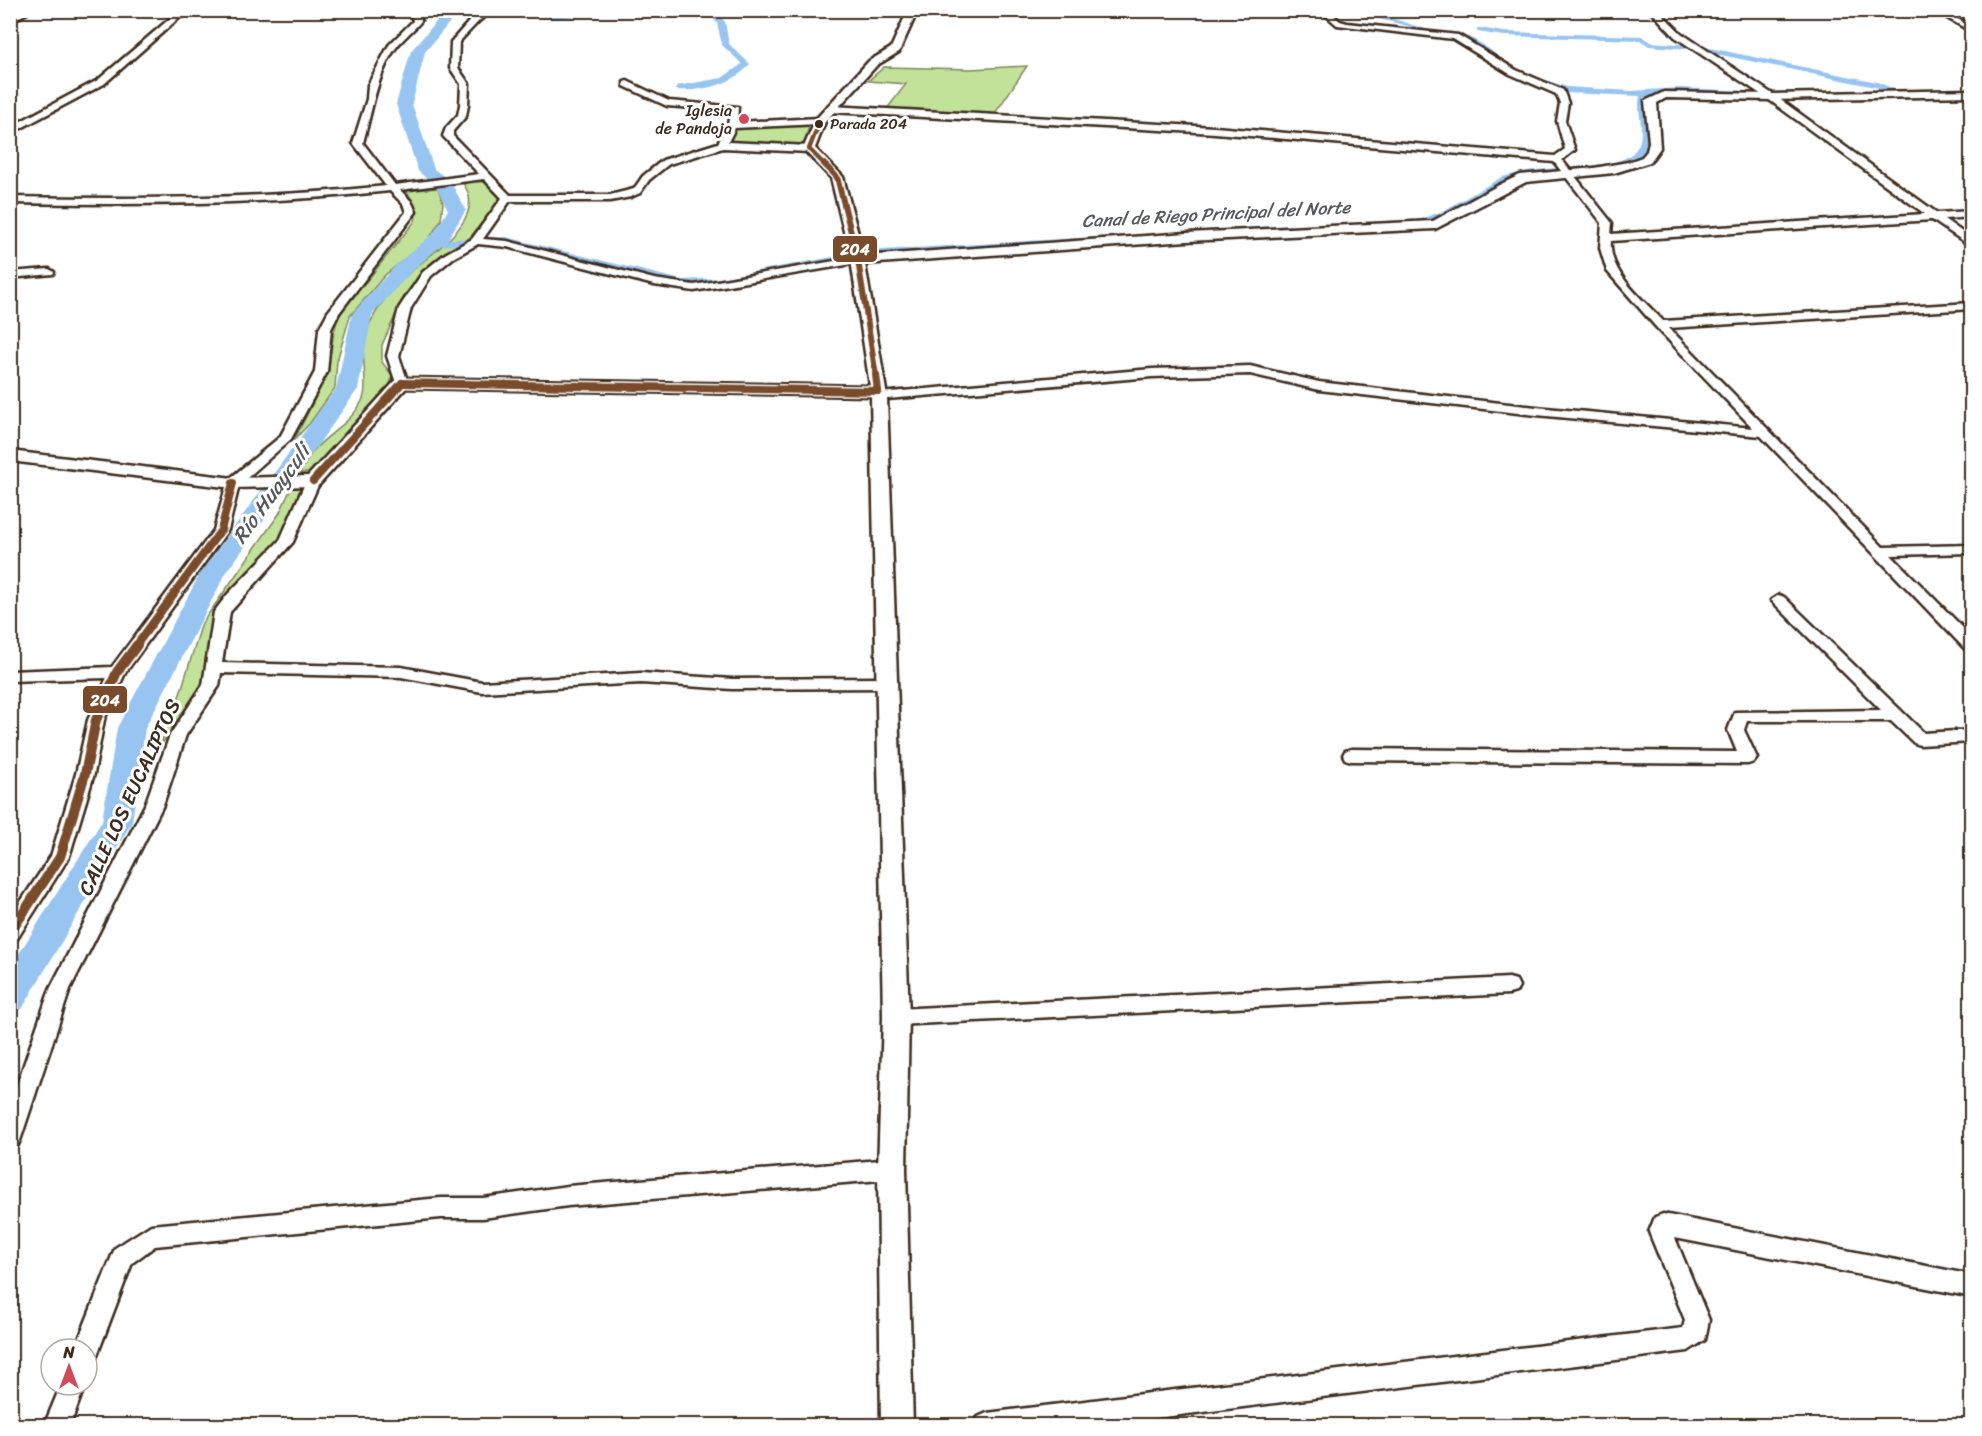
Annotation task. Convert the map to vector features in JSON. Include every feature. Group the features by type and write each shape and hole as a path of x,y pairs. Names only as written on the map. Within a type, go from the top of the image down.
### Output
{"main road":[{"path":"10,19 28,10"}],"street":[{"path":"10,131 100,82 185,10"},
{"path":"10,934 60,857 85,774 96,720 117,672 221,530 241,482 285,439 321,372 325,329 334,312 411,212 407,202 394,190 358,143 371,99 372,85 392,47 417,21 414,10"},
{"path":"489,10 476,19 455,42 454,68 465,84 464,105 462,116 449,130 448,136 484,177 507,198 610,198 628,195 637,191 646,178 666,162 722,146 809,149 837,177 858,260 879,394 896,1017 892,1169 897,1425"},
{"path":"809,149 820,121 873,63 895,50 913,10"},
{"path":"831,109 1215,130 1557,159 1570,150 1561,122 1564,103 1560,92 1513,72 1455,37 1347,25 1338,23 1323,10"},
{"path":"1653,10 1678,35 1771,97 1971,244"},
{"path":"1936,10 1971,30"},
{"path":"627,84 667,104 735,109 732,125 722,146"},
{"path":"476,241 507,244 654,282 693,288 858,260 1186,237 1435,225 1454,217 1510,183 1524,178 1616,169 1646,161 1654,151 1651,101 1657,97 1682,94 1771,97 1971,93"},
{"path":"732,125 820,121"},
{"path":"1557,159 1566,174 1606,223 1604,237 1611,269 1660,325 1971,647"},
{"path":"10,200 111,202 315,196 394,190 484,177"},
{"path":"507,198 476,241 448,256 427,274 405,309 393,356 402,383 879,394 1152,373 1250,370 1319,386 1536,411 1765,433"},
{"path":"1604,237 1971,214"},
{"path":"10,275 49,272"},
{"path":"1660,325 1971,306"},
{"name":"CALLE LOS EUCALIPTOS","path":"10,1138 60,989 154,805 178,735 211,686 222,612 232,598 286,542 306,481 402,383"},
{"path":"10,456 241,482 306,481"},
{"path":"1877,551 1971,549"},
{"path":"1779,600 1920,739 1971,736"},
{"path":"214,668 401,672 482,687 641,678 732,684 887,683"},
{"path":"10,676 117,672"},
{"path":"1351,755 1748,758 1736,730 1741,716 1895,715"},
{"path":"896,1017 1509,986"},
{"path":"92,1337 123,1256 151,1236 441,1208 483,1208 568,1196 892,1169"},
{"path":"987,1425 1688,1338 1696,1332 1696,1320 1661,1232 1663,1224 1971,1286"},
{"path":"57,1425 68,1397"}],"green space":[{"path":"1027,66 994,115 886,110 906,84 868,81 884,67 971,69"},
{"path":"803,124 809,126 804,145 729,143 734,129 738,126"},
{"path":"462,182 484,182 501,199 468,240 424,272 405,294 382,345 382,362 392,375 390,385 311,473 300,473 312,452 352,415 362,401 365,389 364,342 372,319 395,286 461,226 468,211 469,197"},
{"path":"438,188 443,203 441,220 429,239 385,275 350,316 337,361 335,388 310,423 294,440 321,383 341,313 415,221 417,210 407,191"},
{"path":"293,484 302,485 279,542 215,613 201,686 159,748 180,694 202,623 279,514"}],"waterway":[{"name":"Río Huayculi","path":"10,999 117,822 131,728 214,572 347,389 362,314 403,269 441,236 457,210 444,185 426,171 404,104 418,51 448,16 449,10"},
{"path":"551,17 621,10"},
{"path":"679,88 725,80 740,71 746,64 726,45 721,22 709,10"},
{"path":"1346,10 1406,23 1428,32 1458,36 1475,43 1500,62"},
{"path":"1480,30 1504,34 1642,38 1649,44 1690,47"},
{"path":"1705,49 1877,85 1898,92"},
{"path":"1536,80 1566,90 1631,94 1662,92"},
{"name":"Canal de Riego Principal del Norte","path":"1572,170 1623,163 1634,158 1642,150 1646,138 1643,98 1645,95 1680,91 1746,94"},
{"name":"Canal de Riego Principal del Norte","path":"1412,224 1447,214 1505,179 1557,171"},
{"name":"Canal de Riego Principal del Norte","path":"865,254 1290,228"},
{"name":"Canal de Riego Principal del Norte","path":"433,243 506,240 682,283 719,281 849,257"}],"transit line":[{"name":"204","path":"820,121 809,149 837,177 858,260 878,391"},
{"name":"204","path":"402,383 878,391"},
{"name":"204","path":"313,481 402,383"},
{"name":"204","path":"10,933 60,857 85,774 96,720 117,672 221,530 233,483"}],"place":[{"name":"Iglesia de Pandoja","path":"744,119"},
{"name":"Parada 204","path":"819,124"}]}
